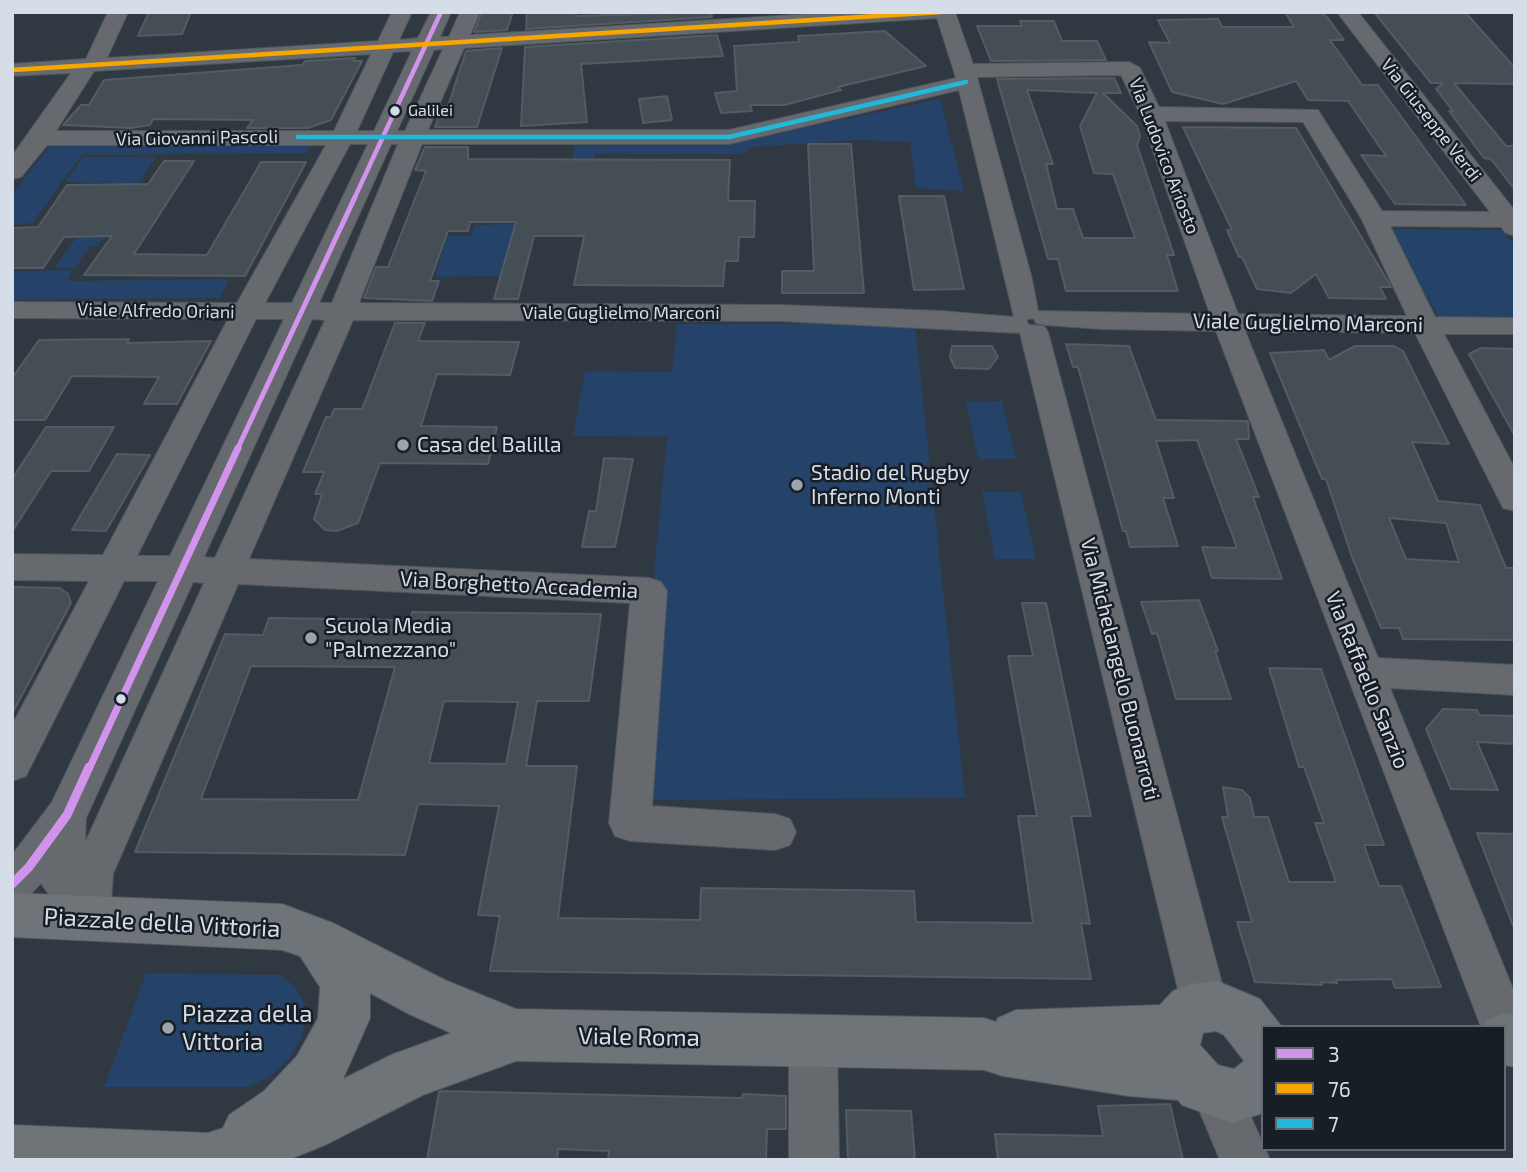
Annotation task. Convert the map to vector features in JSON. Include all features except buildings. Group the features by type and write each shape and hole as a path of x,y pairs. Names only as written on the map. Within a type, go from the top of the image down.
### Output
{"main road":[{"name":"Piazzale della Vittoria","path":"12,915 282,927 316,939"},
{"name":"Viale Roma","path":"316,939 427,997 516,1035 985,1044 1003,1050 1128,1070 1216,1063 1230,1010 1260,1032"},
{"path":"208,1160 283,1110 316,1075 335,1043 344,1018 345,982 316,939"},
{"path":"12,1152 208,1160 306,1126 410,1074 516,1035"}],"street":[{"path":"12,172 50,138 118,12"},
{"path":"12,764 246,312 342,136 376,41 402,12"},
{"path":"12,884 29,867 67,815 440,12"},
{"path":"88,917 92,874 342,312 413,137 470,12"},
{"path":"12,70 93,61 376,41 426,44 943,12"},
{"name":"Via Michelangelo Buonarroti","path":"943,12 965,77 1031,320 1216,1063 1243,1152"},
{"name":"Via Giuseppe Verdi","path":"1347,12 1513,222"},
{"path":"12,60 93,61"},
{"name":"Via Ludovico Ariosto","path":"965,77 1129,68 1151,114 1226,320"},
{"name":"Via Giovanni Pascoli","path":"50,138 729,137 965,77"},
{"path":"1151,114 1310,115 1374,218 1425,325 1515,500"},
{"path":"1374,218 1513,222"},
{"name":"Viale Alfredo Oriani","path":"12,310 301,313"},
{"name":"Viale Guglielmo Marconi","path":"301,313 781,313 1031,320 1073,327 1101,321 1226,320 1515,326"},
{"name":"Via Raffaello Sanzio","path":"1226,320 1501,1025"},
{"name":"Via Borghetto Accademia","path":"12,567 181,569 649,591 630,823 775,832"},
{"path":"1363,672 1515,680"},
{"path":"67,815 60,863 61,880 88,917"},
{"path":"813,1040 814,1160"}],"shaded area":[{"path":"940,99 964,191 916,188 910,142 857,140 752,147 741,154 595,154 586,195 562,195 576,143 733,143"},
{"path":"312,142 306,153 82,155 32,223 12,225 12,194 51,144"},
{"path":"83,157 156,157 98,246 89,247 75,268 55,268 114,183 65,182"},
{"path":"515,224 503,276 435,277 447,236 471,236 474,225"},
{"path":"1385,229 1503,230 1515,246 1515,317 1439,317"},
{"path":"73,270 67,281 229,279 220,298 12,300 12,271"},
{"name":"Stadio del Rugby Inferno Monti","path":"677,324 915,324 965,798 642,800 647,646 667,437 573,436 585,371 672,372"},
{"path":"1002,401 1016,459 978,459 966,402"},
{"path":"982,492 1021,492 1036,559 995,559"},
{"path":"146,973 279,975 294,985 303,1000 306,1018 301,1039 289,1059 271,1076 249,1087 104,1087"}],"transit line":[{"name":"3","path":"12,884 29,867 67,815 441,12"},
{"name":"76","path":"12,70 941,12"},
{"name":"7","path":"298,137 729,137 966,82"}],"place":[{"name":"Galilei","path":"395,111"},
{"name":"Casa del Balilla","path":"403,445"},
{"name":"Stadio del Rugby Inferno Monti","path":"797,485"},
{"name":"Scuola Media \"Palmezzano\"","path":"311,638"},
{"name":"Piazza della Vittoria","path":"168,1028"}]}
